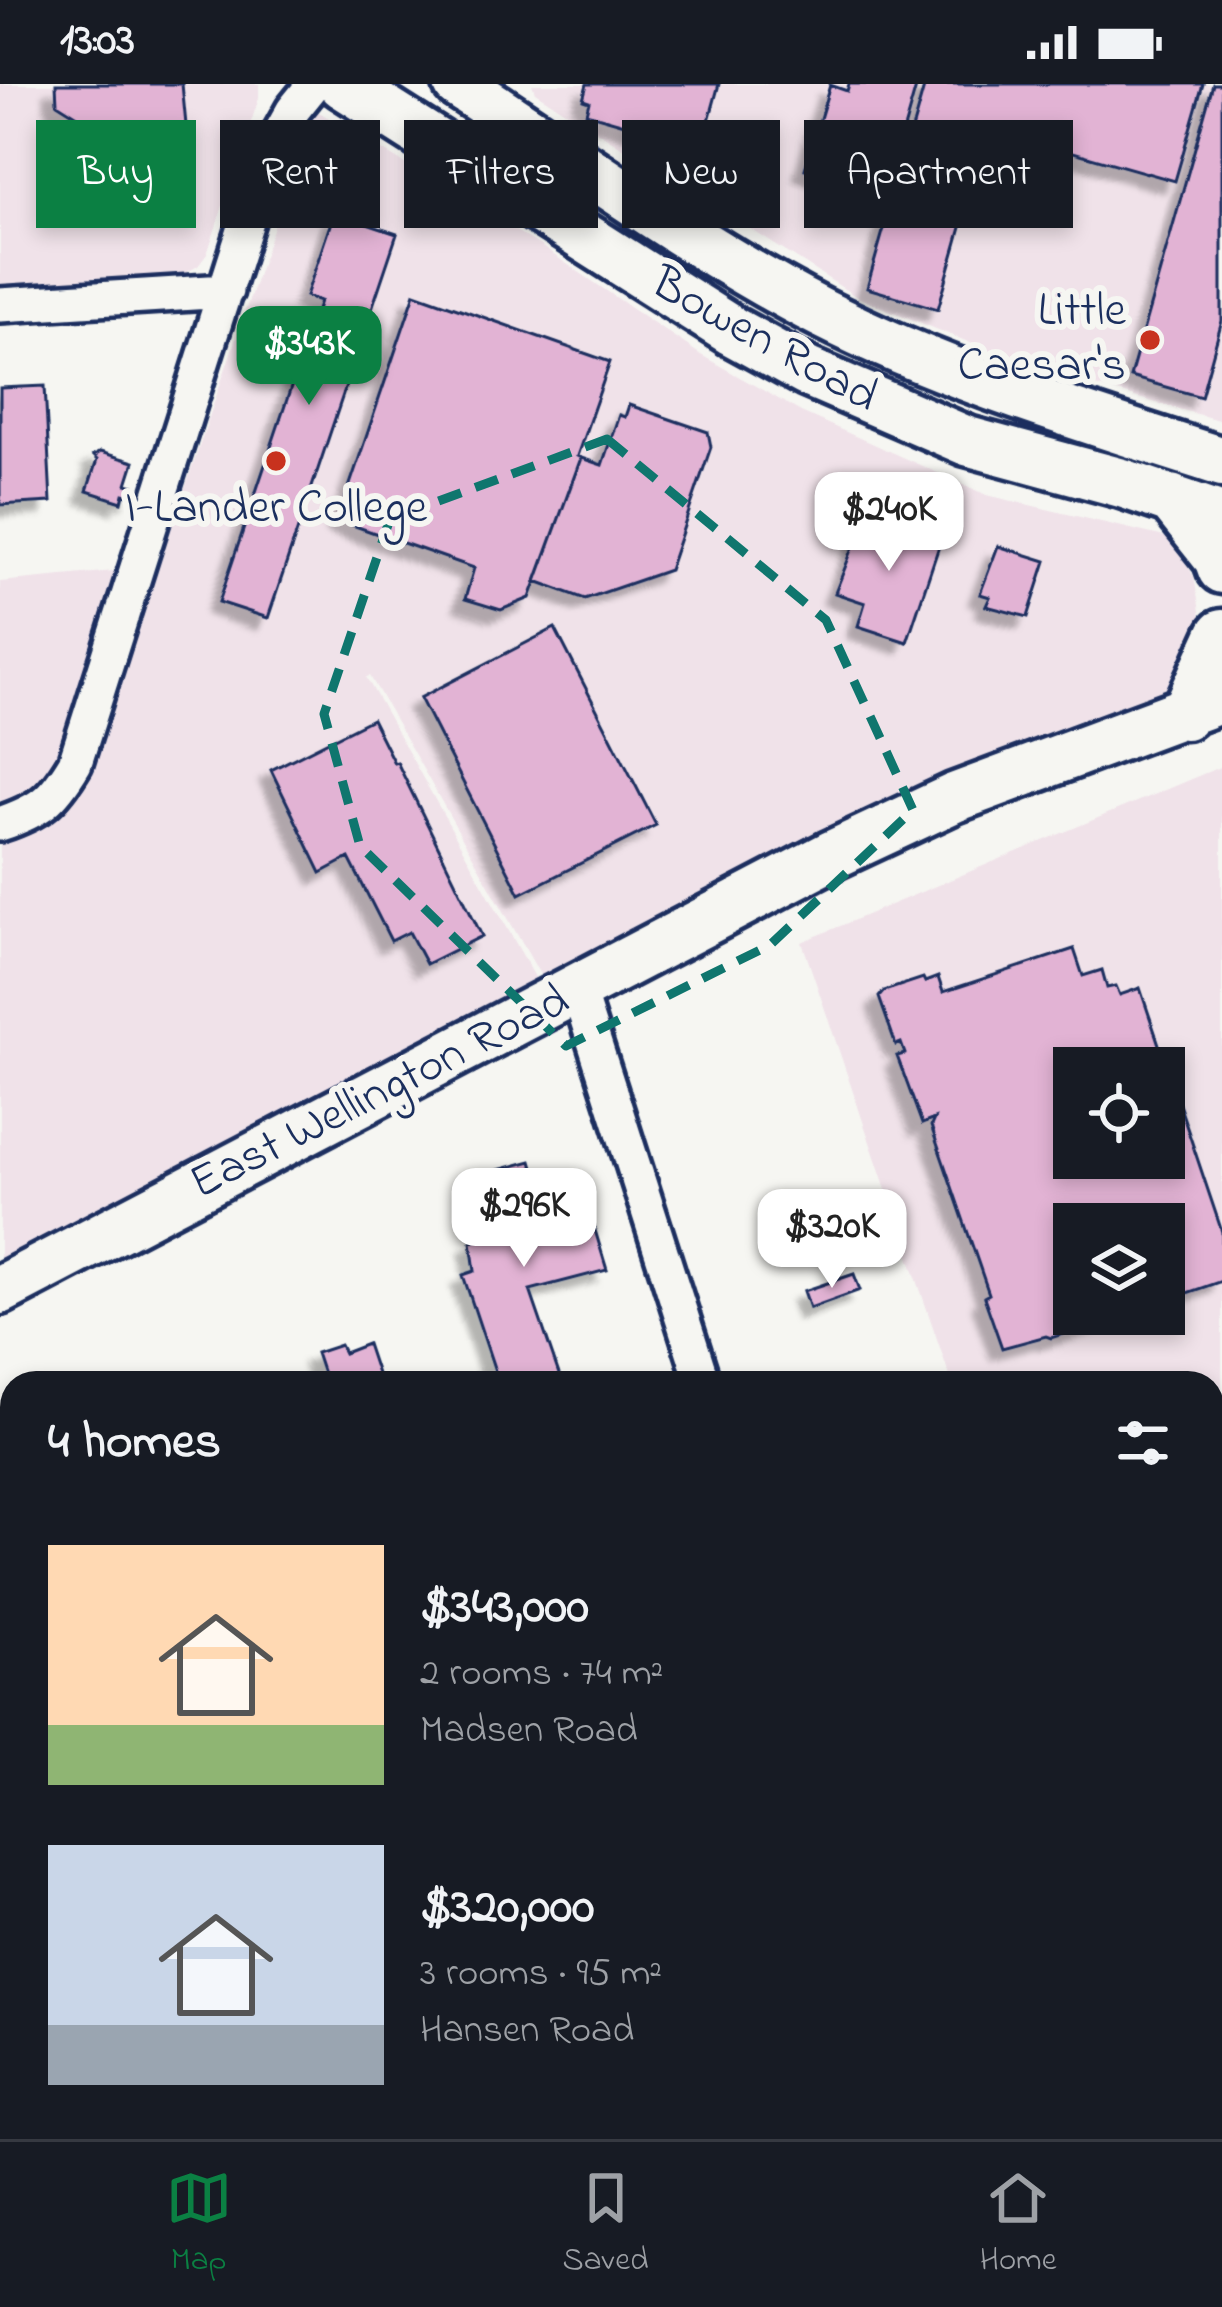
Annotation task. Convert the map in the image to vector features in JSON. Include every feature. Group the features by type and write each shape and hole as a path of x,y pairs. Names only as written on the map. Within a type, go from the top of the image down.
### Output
{"main road":[{"name":"Bowen Road","path":"343,84 714,320 807,372 967,441 1222,517"},
{"path":"404,84 512,151 554,169 603,178"},
{"name":"Bowen Road","path":"481,92 603,178 780,291 892,347 1048,406 1222,461"},
{"path":"1171,499 1222,569"},
{"path":"1203,706 1222,634"},
{"name":"East Wellington Road","path":"0,1289 832,855 954,799 1203,706"}],"street":[{"path":"0,824 31,814 57,795 75,763 268,155 314,84"},
{"path":"0,304 226,291"},
{"path":"578,991 699,1371"}],"highlighted area":[{"path":"607,439 826,620 913,810 770,945 566,1046 360,846 324,714 390,519"}],"shaded area":[{"path":"0,84 259,84 252,120 220,120 220,215 198,266 178,277 0,287"},
{"path":"532,84 1222,84 1222,421 1037,370 857,297 749,228 780,228 780,120 622,120 622,147 598,132 598,120 579,120 535,92"},
{"path":"314,109 332,120 310,120"},
{"path":"380,149 404,163 404,228 511,228 701,355 801,412 987,495 1173,539 1194,577 1206,646 1187,694 550,992 370,676 366,677 545,995 0,1266 0,582 135,569 64,782 88,773 273,228 380,228"},
{"path":"1222,766 1222,1371 948,1371 802,942"}],"building":[{"path":"56,84 182,84 186,120 84,120 57,103"},
{"path":"587,84 719,84 709,120 622,123 586,113 589,101 583,99"},
{"path":"849,84 917,84 907,120 820,120 830,85 847,91"},
{"path":"925,84 1203,84 1175,181 1073,152 1073,120 915,120"},
{"path":"1213,84 1222,84 1222,321 1201,397 1130,377"},
{"path":"329,228 379,228 397,234 268,618 219,602 320,301 306,296"},
{"path":"884,228 961,228 938,309 867,288"},
{"path":"415,293 610,362 530,598 501,610 465,599 474,568 338,520"},
{"path":"45,386 51,502 0,505 0,388"},
{"path":"629,405 708,432 711,447 669,570 585,599 536,581 581,458 602,465 619,415 625,417"},
{"path":"100,452 134,462 127,484 134,486 131,496 124,494 122,502 87,491 97,460 93,456"},
{"path":"867,512 942,537 907,642 858,626 865,603 835,593"},
{"path":"998,546 1046,561 1028,617 986,606 990,597 980,594"},
{"path":"555,628 656,825 520,894 420,698"},
{"path":"372,719 482,936 426,964 409,932 391,941 349,858 321,873 271,770"},
{"path":"1074,949 1083,976 1102,970 1107,988 1116,986 1120,995 1140,988 1160,1047 1053,1047 1053,1179 1185,1179 1185,1122 1222,1232 1222,1281 1185,1294 1185,1203 1053,1203 1053,1335 1060,1335 1002,1348 984,1297 989,1294 931,1126 934,1119 922,1124 897,1056 905,1054 901,1043 896,1045 879,997 884,991 938,977 943,992"},
{"path":"531,1161 548,1219 588,1207 607,1270 530,1290 558,1371 495,1371 463,1275 475,1271 471,1242 490,1237 472,1177"},
{"path":"854,1274 860,1290 810,1308 804,1291"},
{"path":"367,1344 376,1371 322,1371 316,1353 340,1345 344,1353"}],"place":[{"name":"Little Caesar's","path":"1150,340"},
{"name":"I-Lander College","path":"276,461"}]}
